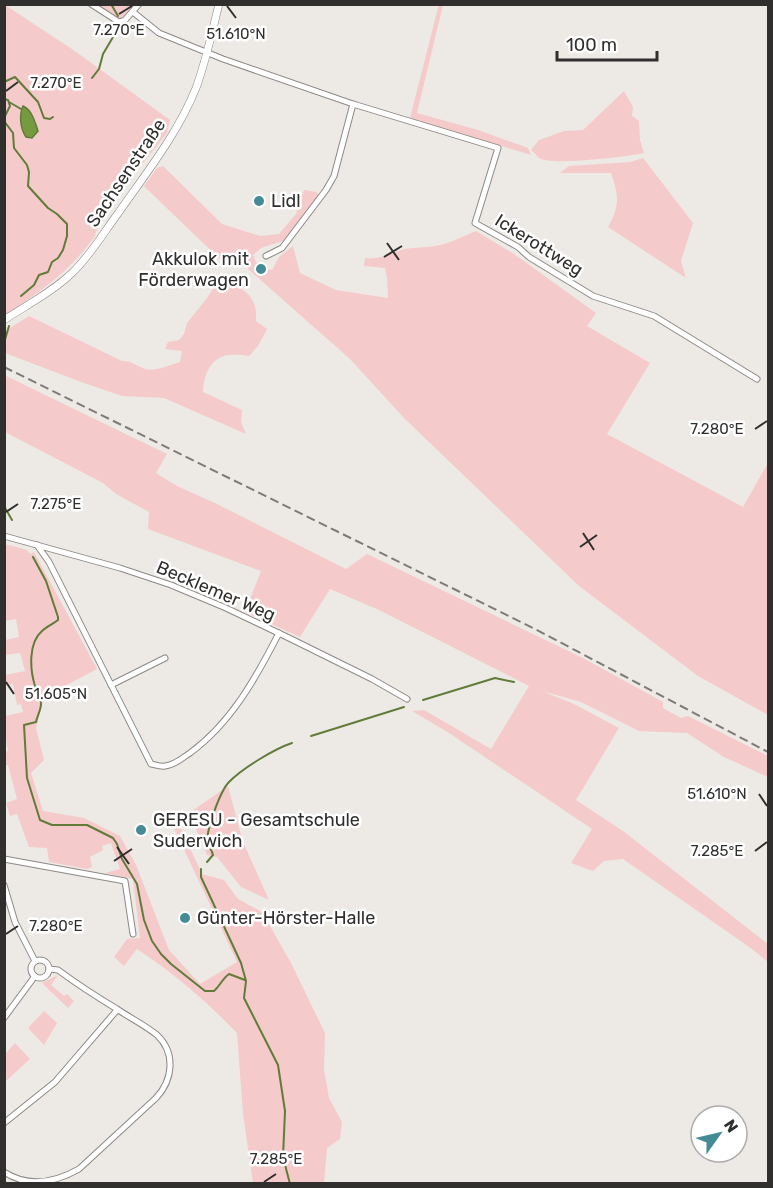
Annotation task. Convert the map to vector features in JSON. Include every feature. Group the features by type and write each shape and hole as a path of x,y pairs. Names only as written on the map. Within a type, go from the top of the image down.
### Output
{"street":[{"path":"91,4 119,22 125,20 139,4"},
{"name":"Sachsenstraße","path":"4,320 72,273 87,256 158,157 196,88 219,4"},
{"name":"Ickerottweg","path":"133,12 159,33 207,53 353,104 498,148 476,223 518,247 529,257 593,296 654,316 757,379"},
{"path":"266,256 282,248 334,176 353,104"},
{"name":"Becklemer Weg","path":"4,536 120,568 171,585 226,608 372,678 406,699"},
{"path":"37,545 49,562 151,764 166,766 176,763 223,723 260,671 279,633"},
{"path":"111,686 165,658"},
{"path":"4,859 125,881 133,934"},
{"path":"4,885 15,922 35,961"},
{"path":"40,959 46,961 50,969 45,976 40,978 35,976 31,968 35,961 40,959"},
{"path":"4,1173 28,1181 41,1182 57,1180 69,1175 79,1169 162,1092 169,1077 171,1061 168,1052 156,1035 58,970 50,969"},
{"path":"4,1018 35,976"},
{"path":"4,1123 55,1082 117,1010"}],"shaded area":[{"path":"439,4 443,5 417,113 478,130 528,148 531,155 410,118"},
{"path":"5,5 72,49 170,120 167,133 122,189 95,236 76,260 54,280 5,315"},
{"path":"95,5 135,5 120,20"},
{"path":"624,91 633,107 632,116 639,121 640,140 644,153 575,161 549,161 541,159 531,150 539,140 564,131 583,130"},
{"path":"23,106 31,113 38,131 32,138 26,137 22,130"},
{"path":"643,158 693,223 681,261 686,278 608,227 615,213 617,201 611,173 560,173 569,166 630,162"},
{"path":"163,166 222,224 260,236 279,234 296,214 304,190 316,192 319,195 286,240 261,248 253,255 256,262 264,269 272,270 279,257 293,246 300,273 336,290 388,298 385,268 364,266 365,258 388,255 404,249 440,245 476,231 514,254 596,313 587,326 650,363 607,434 743,507 768,463 768,715 698,676 579,586 404,418 350,359 239,261 227,266 144,186 157,168"},
{"path":"221,276 247,293 254,304 256,321 267,329 258,346 249,356 230,355 219,358 214,361 204,381 203,392 242,410 241,422 246,434 164,398 122,396 5,353 5,331 29,316 122,361 145,369 158,369 180,362 182,351 165,349 168,342 179,340 184,334 187,323"},
{"path":"4,375 167,454 156,473 177,486 346,569 367,554 583,658 663,702 663,708 681,718 688,716 768,756 768,777 724,757 687,733 639,731 581,702 542,691 574,704 619,728 576,800 623,831 768,944 768,962 623,859 604,861 593,871 571,863 592,829 449,733 412,711 424,710 491,749 529,686 379,610 330,589 300,637 245,612 261,571 148,529 149,512 116,494 103,483 5,432"},
{"path":"5,544 27,550 30,554 34,552 97,669 44,697 36,728 44,760 31,773 43,811 84,818 120,836 136,865 169,950 200,984 237,962 172,824 180,827 202,874 224,880 238,899 262,912 291,963 325,1033 324,1070 329,1098 342,1122 340,1139 327,1148 324,1183 253,1183 243,1114 237,1033 190,988 137,949 124,966 114,957 127,939 140,938 133,879 105,873 120,869 111,843 102,846 103,850 90,857 92,867 87,869 49,862 47,848 29,847 17,814 10,816 6,803 17,799 8,765 5,765 5,752 8,751 5,716 23,712 21,704 17,705 13,684 5,685 5,675 25,671 20,653 5,655 5,640 19,637 16,619 5,621"},
{"path":"228,786 243,842 269,900 241,887 217,857 207,855 189,813"},
{"path":"58,975 51,985 74,1001 68,1008 42,983"},
{"path":"44,1011 57,1023 44,1045 28,1028"},
{"path":"15,1043 30,1059 6,1081 5,1054"}],"waterway":[{"path":"111,4 118,16"},
{"path":"92,78 99,69 103,54 116,32"},
{"path":"4,82 15,77 38,102 44,118 53,117"},
{"path":"4,99 8,100 10,106 4,118"},
{"path":"9,102 21,109"},
{"path":"4,121 13,133 14,148 27,165 28,186 67,224 67,236 58,258 52,262 48,272 39,275 34,285 21,296"},
{"path":"4,343 9,326"},
{"path":"4,506 12,520"},
{"path":"33,557 46,581 58,617 58,620 42,631 34,642 31,657 32,672 41,706 36,722 24,725 27,778 40,820 52,825 87,825 113,838 137,884 144,920 152,941 171,964 205,991 214,991 229,974 245,980"},
{"path":"423,700 495,678 514,682"},
{"path":"311,736 404,707"},
{"path":"207,862 213,855 208,842 209,829 214,811 226,786 250,765 292,743"},
{"path":"201,869 201,877 241,963 246,981 244,998 278,1065 285,1111 283,1157 290,1184"}],"railway":[{"path":"4,367 535,629 768,752"}],"place":[{"name":"Lidl","path":"259,201"},
{"name":"Akkulok mit Förderwagen","path":"261,269"},
{"name":"GERESU - Gesamtschule Suderwich","path":"141,830"},
{"name":"Günter-Hörster-Halle","path":"185,918"}]}
